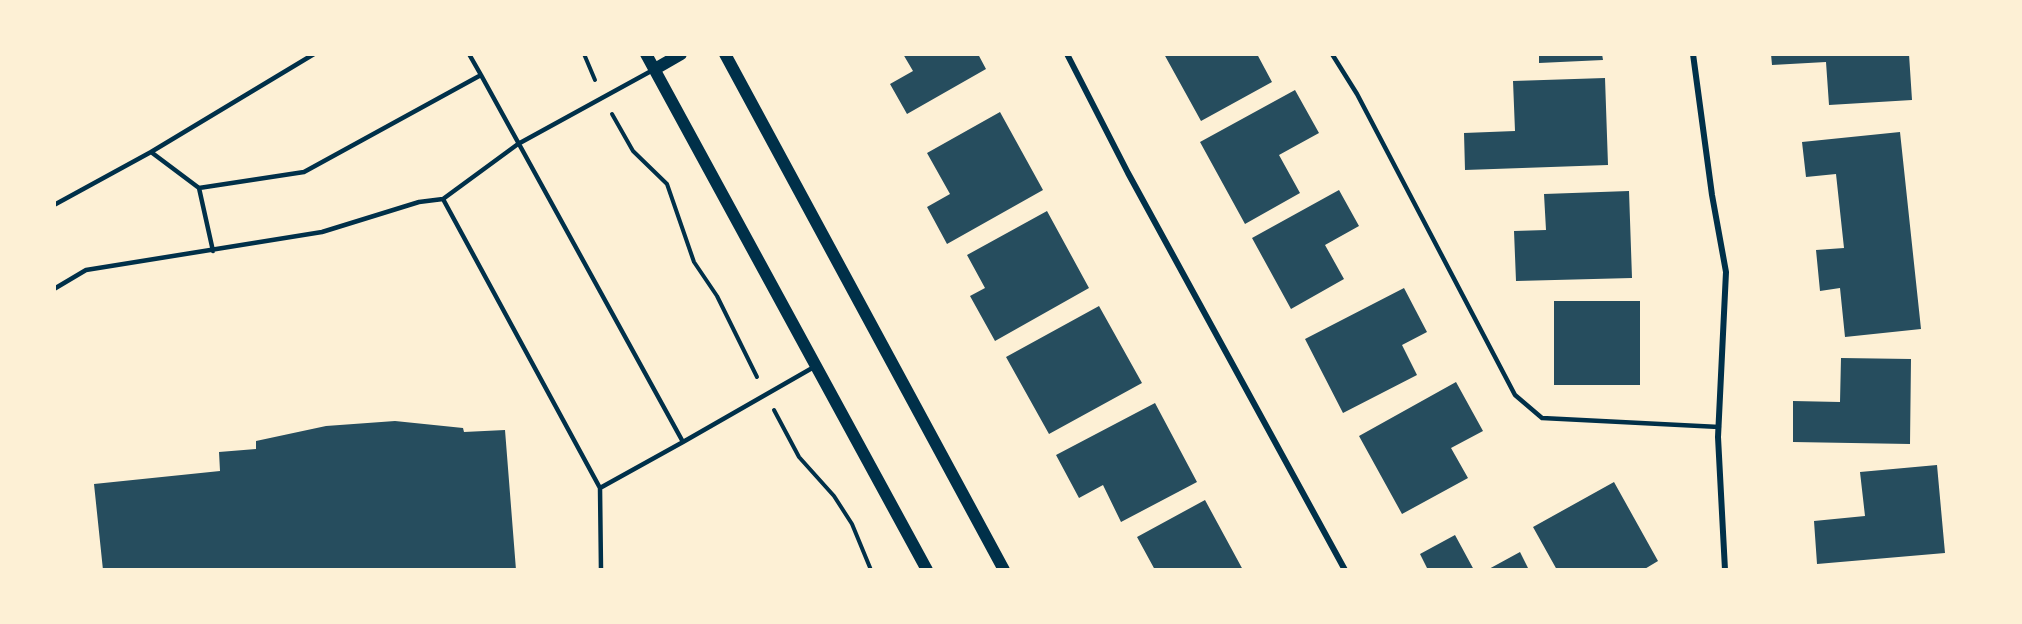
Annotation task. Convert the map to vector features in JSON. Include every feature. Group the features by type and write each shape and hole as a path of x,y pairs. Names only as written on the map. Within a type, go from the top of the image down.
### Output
{"main road":[{"path":"646,54 927,570"},
{"path":"654,69 681,54"},
{"path":"725,54 1005,570"}],"street":[{"path":"1067,54 1151,214 1345,570"},
{"path":"1693,54 1712,195 1726,272 1719,427 1725,570"}],"lane":[{"path":"54,205 151,152 314,54"},
{"path":"469,54 683,442"},
{"path":"1332,54 1357,94 1515,395 1542,418 1719,427"},
{"path":"54,289 86,270 322,232 419,202 443,199 518,144 654,69"},
{"path":"199,188 304,171 481,75"},
{"path":"151,152 199,188 213,251"},
{"path":"443,199 600,488 601,570"},
{"path":"600,488 816,366"}],"path":[{"path":"584,54 633,151 667,184 694,262 717,296 799,457 834,496 852,524 872,570"}],"building":[{"path":"903,54 978,54 986,69 907,114 890,84 913,71"},
{"path":"1164,54 1257,54 1272,82 1201,121"},
{"path":"1539,54 1602,54 1603,60 1539,63"},
{"path":"1771,54 1909,54 1912,100 1829,105 1826,62 1772,65"},
{"path":"1605,78 1608,165 1465,170 1464,133 1515,131 1513,81"},
{"path":"1295,90 1319,133 1279,155 1300,193 1245,224 1200,142"},
{"path":"1000,112 1043,190 947,244 927,207 950,194 927,153"},
{"path":"1900,132 1921,329 1845,337 1840,288 1820,291 1816,250 1844,248 1836,174 1806,177 1802,142"},
{"path":"1339,190 1359,226 1325,245 1344,279 1291,309 1252,238"},
{"path":"1629,191 1632,278 1516,281 1514,231 1546,230 1544,194"},
{"path":"1047,211 1089,288 995,341 970,296 985,288 967,255"},
{"path":"1404,288 1427,332 1402,345 1417,375 1343,413 1305,339"},
{"path":"1554,301 1640,301 1640,385 1554,385"},
{"path":"1099,306 1142,383 1049,434 1006,357"},
{"path":"1841,358 1911,359 1910,444 1793,442 1793,401 1840,402"},
{"path":"1456,382 1483,431 1451,448 1468,478 1402,514 1359,436"},
{"path":"1155,403 1197,482 1121,522 1103,485 1079,498 1056,455"},
{"path":"395,421 463,428 464,432 505,430 516,570 103,570 94,484 220,471 219,452 256,449 256,441 326,426"},
{"path":"1937,465 1945,553 1817,564 1814,521 1865,516 1860,472"},
{"path":"1614,482 1658,561 1643,570 1557,570 1533,527"},
{"path":"1205,500 1243,570 1155,570 1137,537"},
{"path":"1455,535 1474,570 1428,570 1420,554"},
{"path":"1520,552 1529,570 1487,570"}]}
